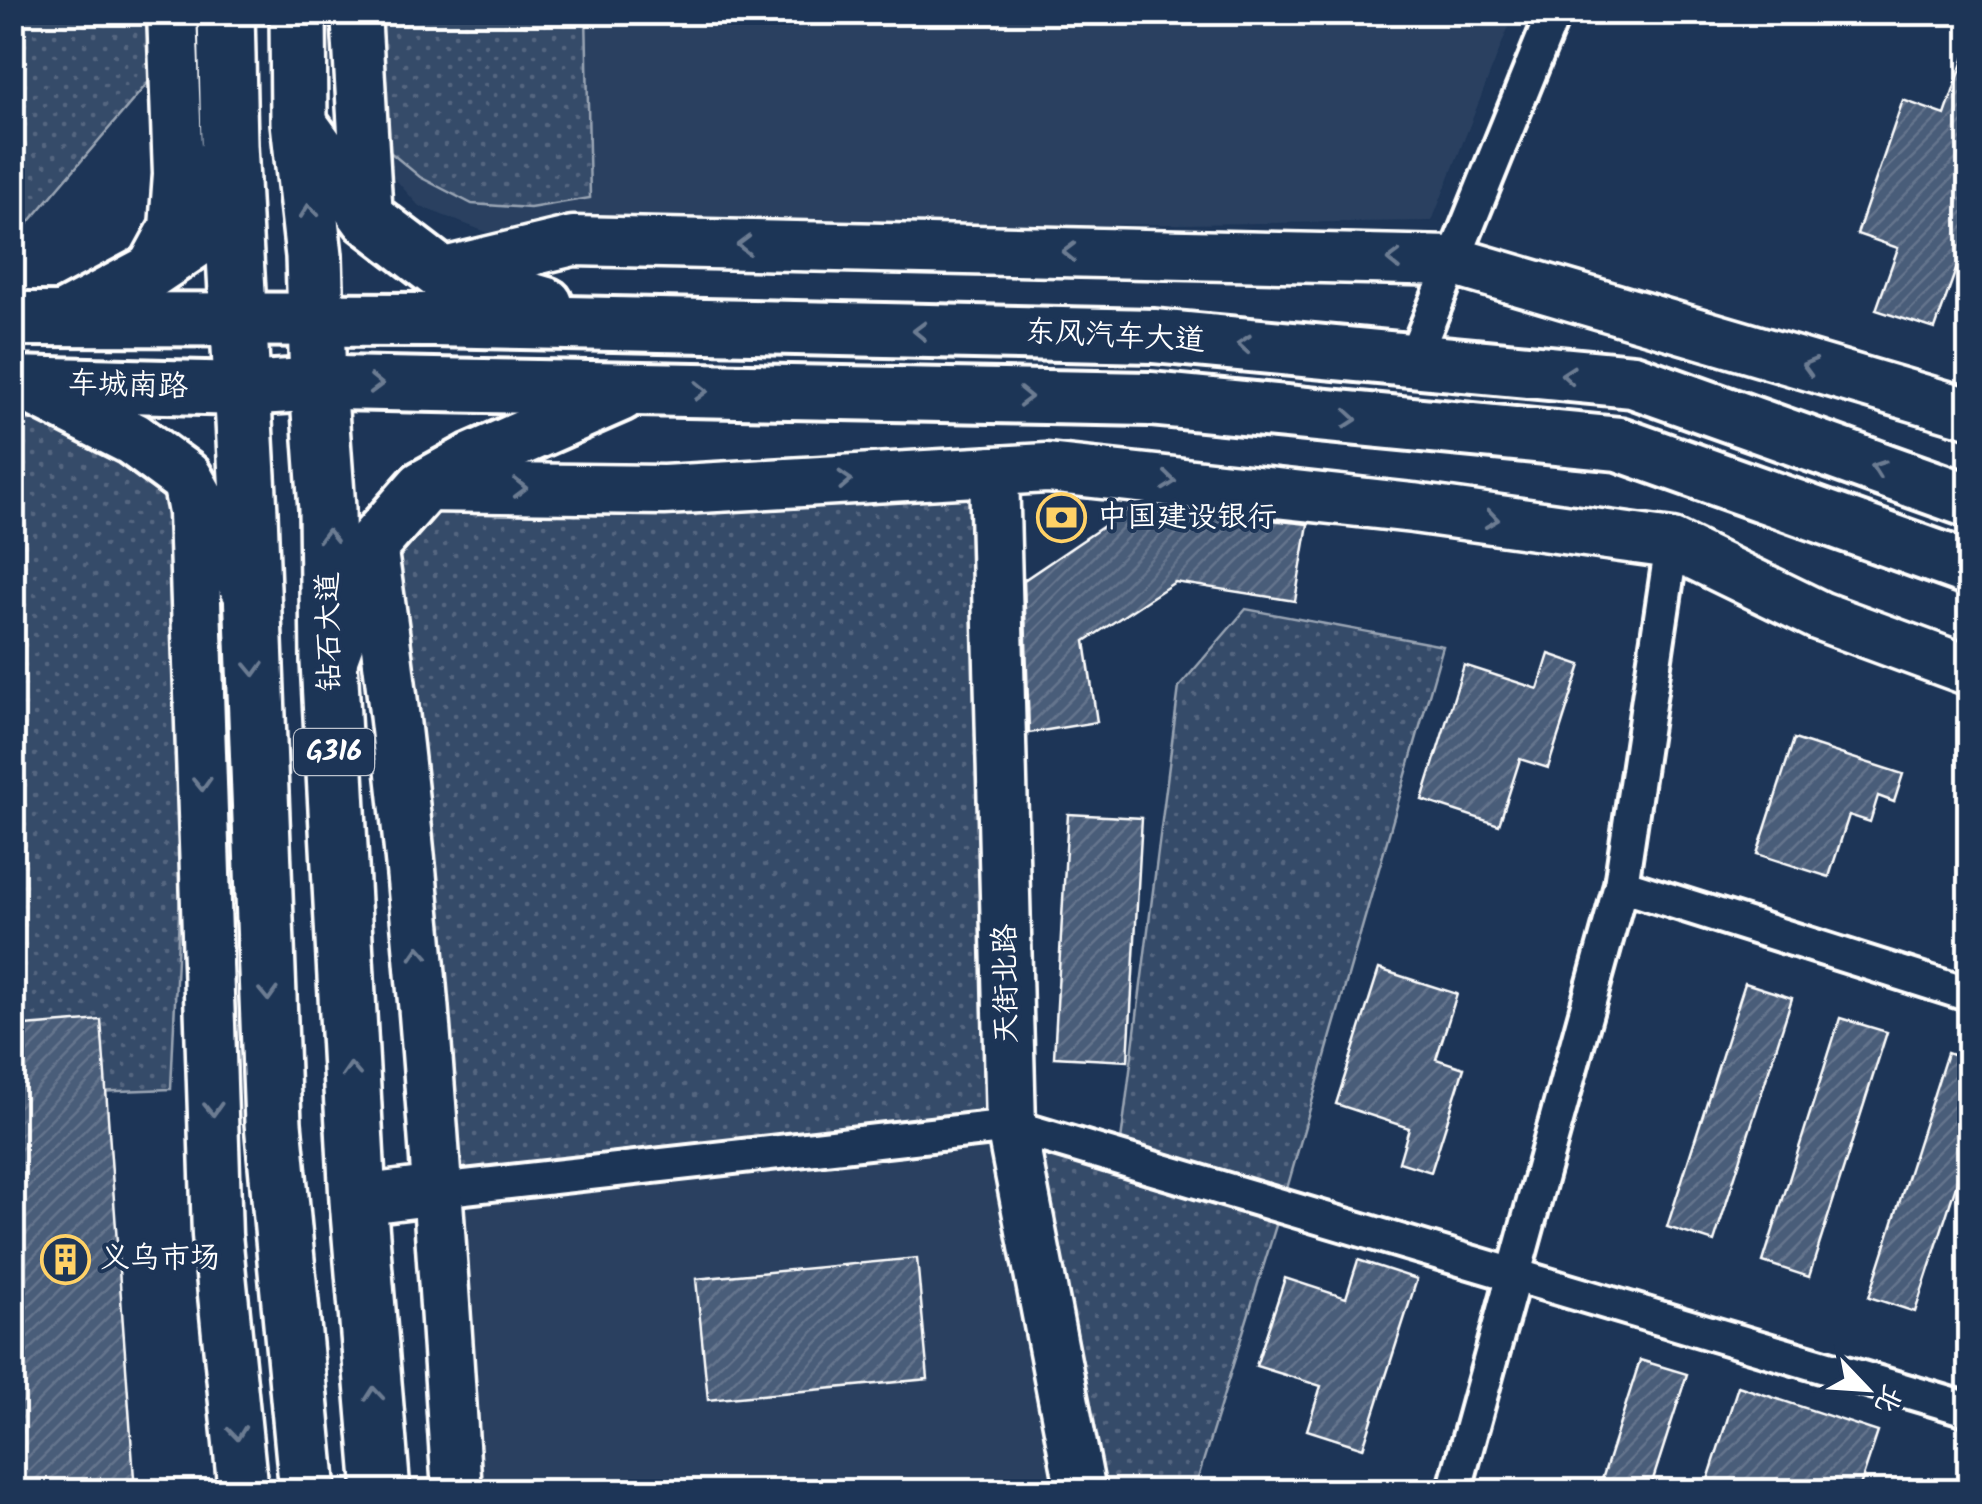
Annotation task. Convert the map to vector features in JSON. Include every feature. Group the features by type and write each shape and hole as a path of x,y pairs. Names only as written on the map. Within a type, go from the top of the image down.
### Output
{"highway":[{"name":"G316","path":"226,12 272,1102 308,1492"},
{"name":"钻石大道","path":"298,12 300,122 314,256 327,509 329,661 358,1200 382,1492"}],"main road":[{"path":"300,122 368,218 440,274 620,324"},
{"path":"38,319 150,272 193,242 229,145"},
{"path":"38,319 239,320"},
{"name":"东风汽车大道","path":"239,320 434,320 1154,336 1633,381 1970,501"},
{"path":"17,383 133,439 186,478 251,594"},
{"name":"车城南路","path":"17,383 243,389"},
{"name":"东风汽车大道","path":"243,389 318,383 1150,400 1619,444 1970,569"},
{"path":"329,661 372,544 423,488 472,460 633,390"}],"street":[{"path":"150,272 174,228 178,174 172,12"},
{"path":"356,12 368,218"},
{"path":"1412,360 1554,12"},
{"path":"440,274 573,241 1452,262 1970,413"},
{"path":"423,488 664,490 1048,468 1413,508 1672,544 1820,616 1970,671"},
{"name":"天街北路","path":"994,471 1011,1126 1080,1492"},
{"path":"186,478 193,512 217,1235 243,1492"},
{"path":"372,544 418,931 457,1492"},
{"path":"1454,1492 1620,885 1672,544"},
{"path":"1620,885 1970,995"},
{"path":"215,1193 272,1102"},
{"path":"358,1200 1011,1126 1970,1410"}],"shaded area":[{"path":"13,13 172,13 174,52 13,241"},
{"path":"367,13 586,13 590,198 530,208 472,204 420,177 361,128"},
{"path":"382,13 1514,13 1432,221 486,232 419,206 380,162"},
{"path":"13,420 96,420 186,478 195,566 171,1089 92,1092 13,1055"},
{"path":"994,471 1011,1126 438,1190 372,545 423,487"},
{"path":"1246,609 1443,646 1282,1206 1194,1491 1081,1491 1011,1126 1119,1157 1179,687"},
{"path":"1011,1126 1081,1491 457,1491 438,1190"}],"building":[{"path":"1965,57 1970,58 1970,230 1935,329 1876,310 1898,248 1857,234 1903,100 1945,115"},
{"path":"1135,505 1308,524 1295,601 1175,582 1085,641 1097,722 1029,733 1024,580"},
{"path":"1549,654 1581,665 1548,768 1520,759 1499,825 1422,800 1464,665 1538,689"},
{"path":"1794,739 1903,774 1894,802 1878,796 1870,822 1849,815 1829,877 1757,854"},
{"path":"1068,814 1142,818 1128,1061 1054,1057"},
{"path":"1379,969 1457,994 1436,1059 1464,1068 1431,1172 1399,1162 1409,1128 1336,1104"},
{"path":"1745,983 1792,998 1714,1242 1667,1227"},
{"path":"1840,1018 1887,1032 1809,1277 1763,1262"},
{"name":"义乌市场","path":"101,1020 135,1492 12,1492 12,1027"},
{"path":"1947,1053 1970,1061 1970,1142 1915,1312 1869,1297"},
{"path":"917,1258 928,1379 708,1400 696,1279"},
{"path":"1358,1260 1417,1279 1363,1448 1307,1430 1321,1386 1256,1366 1285,1278 1346,1298"},
{"path":"1640,1360 1687,1374 1649,1492 1598,1492"},
{"path":"1738,1386 1878,1432 1858,1492 1704,1492"}],"place":[{"name":"中国建设银行","path":"1062,518"},
{"name":"义乌市场","path":"65,1259"}]}
